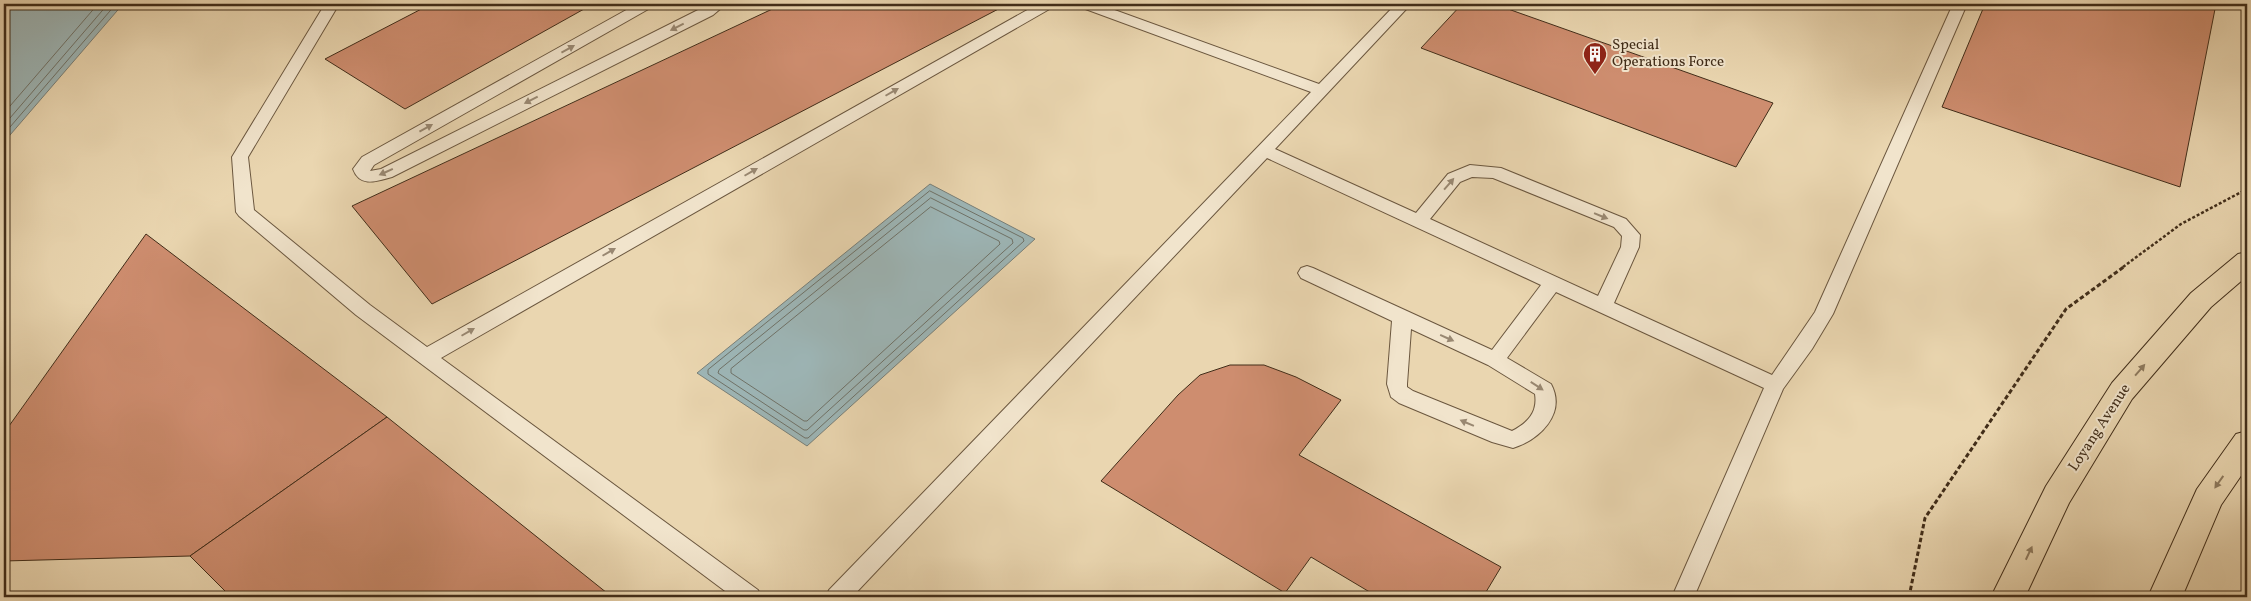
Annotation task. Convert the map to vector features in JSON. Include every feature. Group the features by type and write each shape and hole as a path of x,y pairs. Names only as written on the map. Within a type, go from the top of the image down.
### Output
{"main road":[{"name":"Loyang Avenue","path":"2008,597 2057,495 2122,391 2201,300 2247,261"},
{"path":"2165,597 2208,498 2247,443"}],"lane":[{"path":"332,4 240,157 244,212 363,310 750,597"},
{"path":"647,4 368,161 361,169 362,174 369,177 386,173 699,16 719,4"},
{"path":"426,356 1048,4"},
{"path":"1085,4 1321,90"},
{"path":"837,597 1404,4"},
{"path":"1683,597 1775,385 1806,344 1824,314 1960,4"},
{"path":"1264,150 1775,385"},
{"path":"1418,222 1454,178 1470,171 1495,172 1620,223 1631,236 1630,246 1603,306"},
{"path":"1307,273 1345,288 1402,318 1496,360 1544,390 1547,402 1543,416 1530,432 1513,440 1499,436 1406,397 1398,391 1402,318"},
{"path":"1496,360 1553,283"}],"path":[{"path":"1909,597 1925,518 2066,309 2180,224 2247,189"}],"water":[{"path":"4,4 123,4 4,142"},
{"path":"930,184 1035,239 807,446 697,373"}],"building":[{"path":"431,4 593,4 405,109 325,59"},
{"path":"783,4 1008,4 432,304 352,206"},
{"name":"Special Operations Force","path":"1462,4 1494,4 1773,103 1736,167 1421,48"},
{"path":"1985,4 2216,4 2180,187 1942,107"},
{"path":"146,234 387,417 190,556 4,561 4,433"},
{"path":"1230,365 1264,365 1296,377 1341,400 1299,455 1501,567 1483,597 1378,597 1311,557 1285,593 1101,481 1178,395 1200,375"},
{"path":"387,417 612,597 231,597 190,556"}],"place":[{"name":"Special Operations Force","path":"1595,75"}]}
